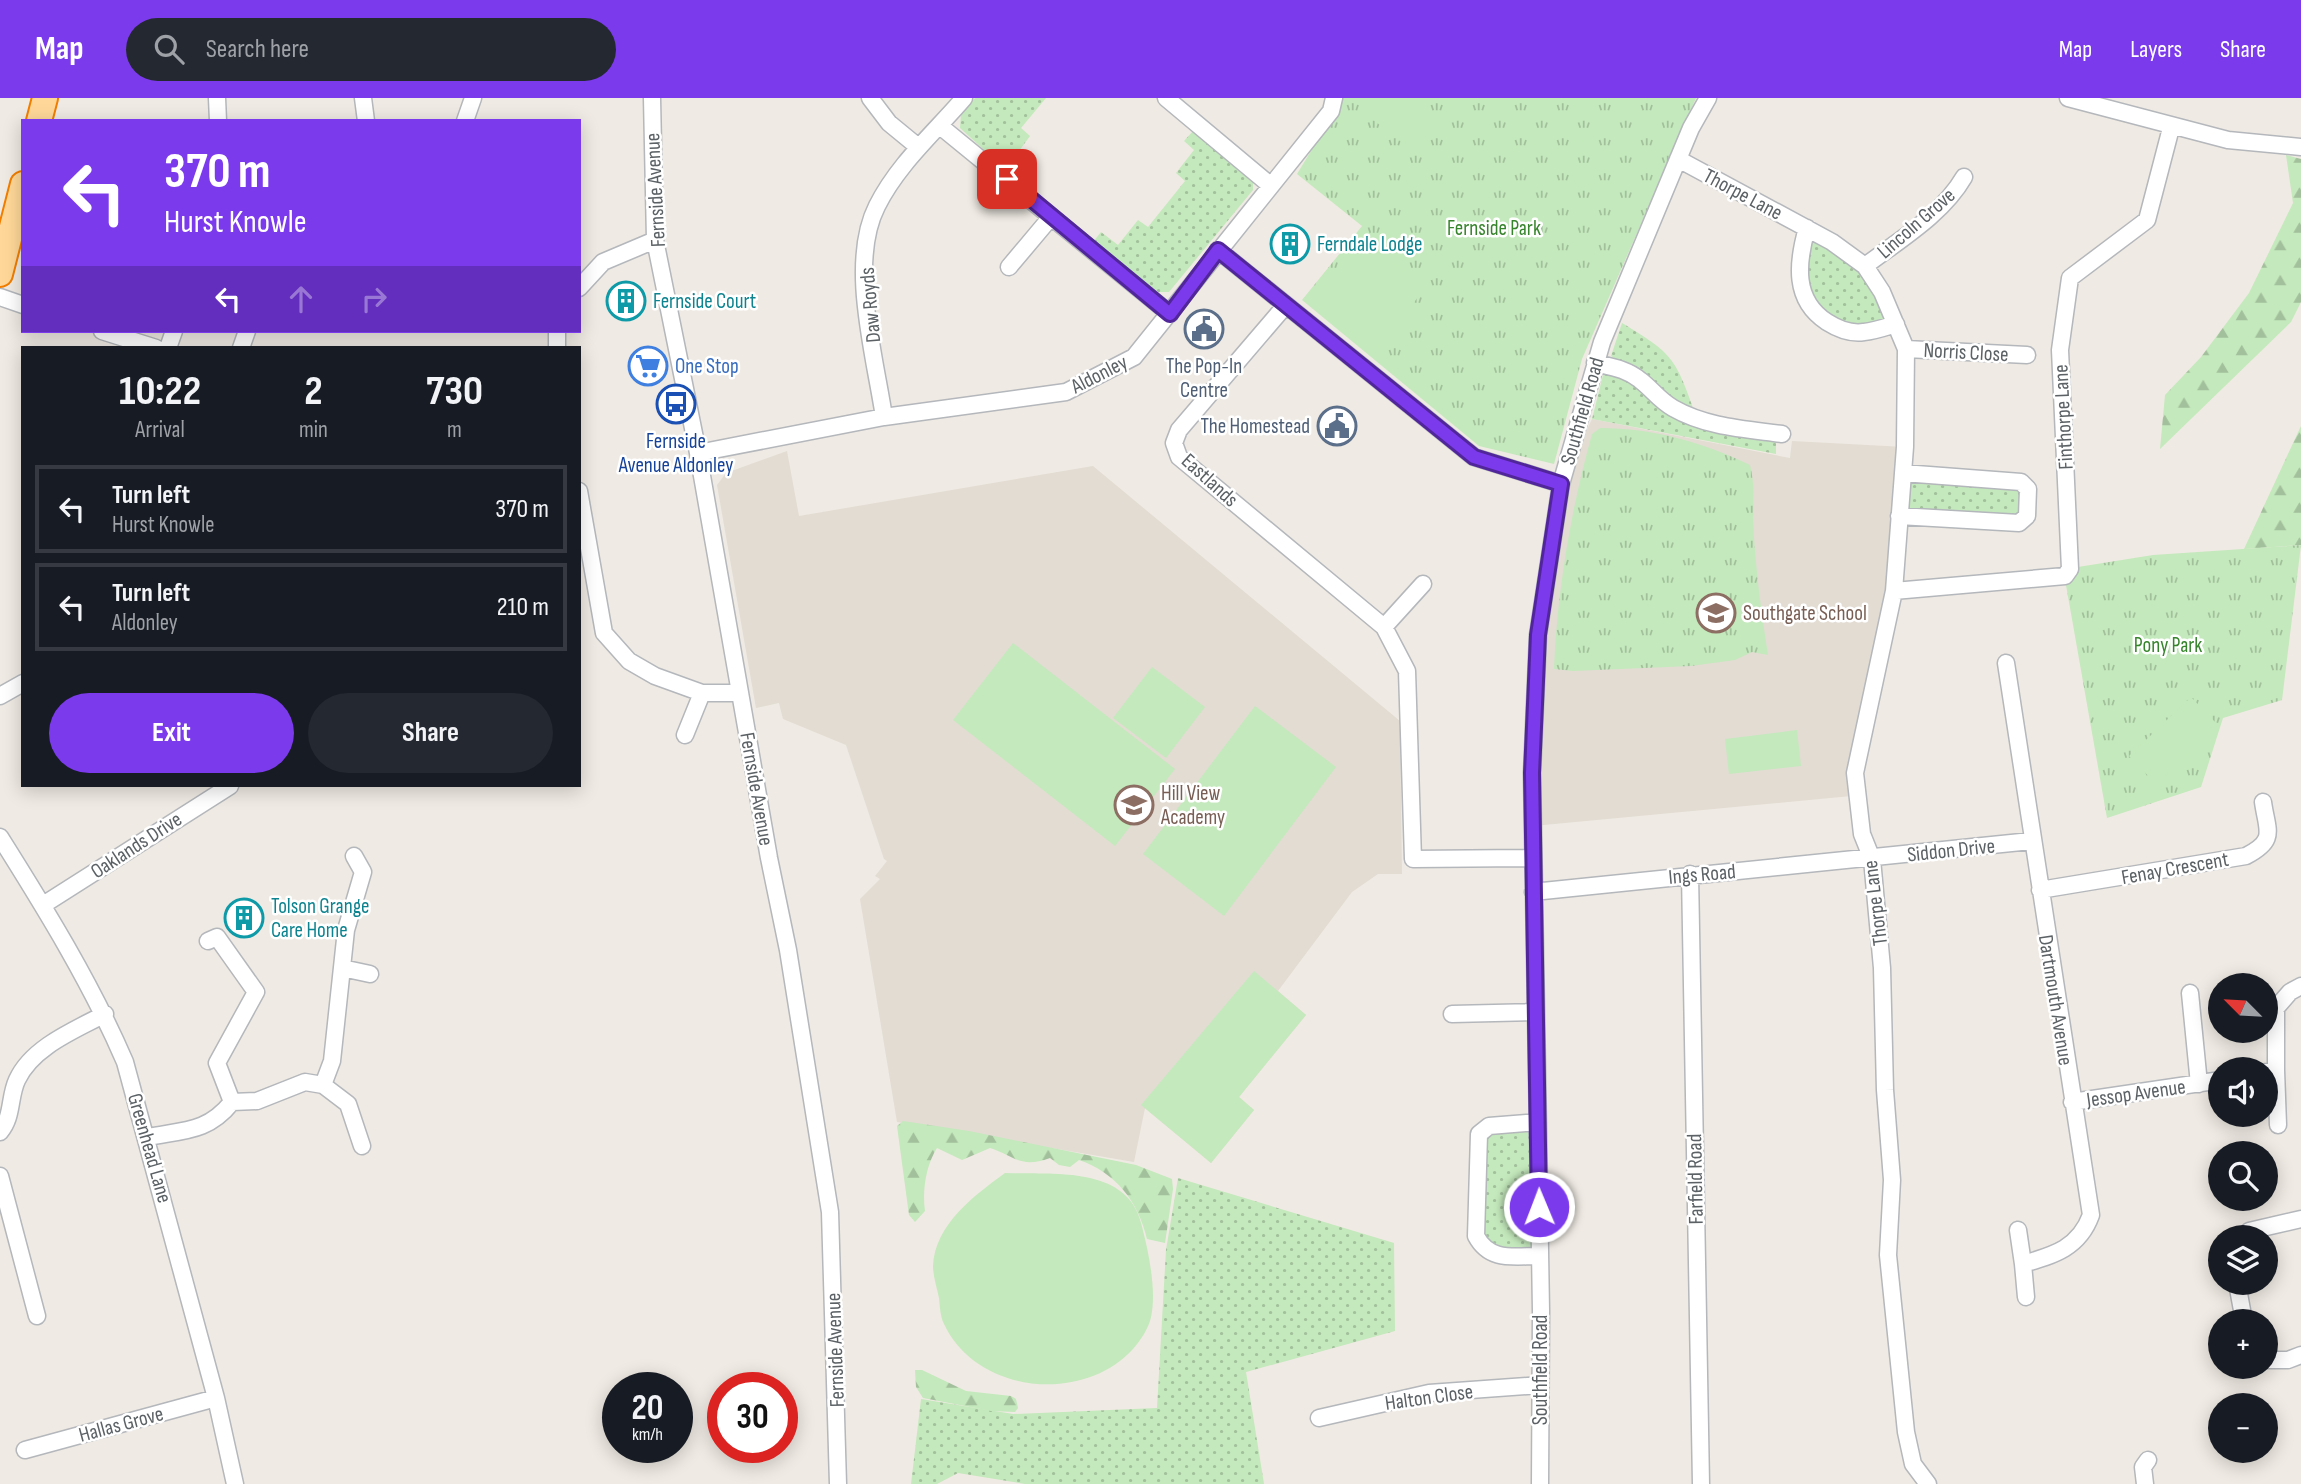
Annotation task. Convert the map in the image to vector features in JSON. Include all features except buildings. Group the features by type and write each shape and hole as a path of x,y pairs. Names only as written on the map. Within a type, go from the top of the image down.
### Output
{"highway":[{"path":"40,119 45,98"},
{"path":"0,274 21,192"}],"street":[{"path":"217,98 218,119"},
{"path":"363,98 366,119"},
{"path":"465,119 473,98"},
{"name":"Fernside Avenue","path":"652,98 655,240 698,453 788,950 830,1212 838,1484"},
{"path":"870,98 890,123 917,146"},
{"name":"Daw Royds","path":"884,417 862,275 876,207 917,146 940,126 964,98"},
{"path":"1166,98 1270,185"},
{"name":"Aldonley","path":"698,453 884,417 1066,392 1134,357 1331,110 1334,98"},
{"name":"Southfield Road","path":"1539,1484 1539,1256 1532,773 1538,635 1561,484 1595,363 1678,159 1708,98"},
{"path":"2068,98 2171,128 2228,140 2301,147"},
{"path":"940,126 1170,314"},
{"name":"Finthorpe Lane","path":"1894,590 2065,576 2070,569 2060,350 2070,278 2147,220 2171,128"},
{"name":"Thorpe Lane","path":"1678,159 1832,242 1865,266 1882,292 1906,349 1903,473 1894,590 1855,773 1862,834 1871,859 1882,968 1885,1090 1892,1180 1888,1255 1906,1432 1913,1464 1928,1484"},
{"name":"Lincoln Grove","path":"1865,266 1940,207 1955,192 1964,177"},
{"path":"1009,267 1051,217"},
{"name":"Thorpe Lane","path":"1807,228 1798,269 1807,301 1817,315 1846,331 1862,333 1896,324"},
{"path":"581,286 604,262 655,240"},
{"path":"1218,250 1474,457 1561,484"},
{"path":"0,298 21,304"},
{"name":"Eastlands","path":"1285,306 1179,430 1174,443 1179,457 1384,627 1407,671 1413,859 1533,858"},
{"path":"108,333 150,346"},
{"name":"Norris Close","path":"1906,349 2027,355"},
{"path":"1595,363 1624,369 1642,381 1655,396 1696,419 1717,425 1782,434"},
{"path":"1899,516 2020,523 2027,516 2028,489 2021,482 1903,473"},
{"path":"581,502 604,633 629,660 655,676 702,693 740,693"},
{"path":"1384,627 1423,584"},
{"name":"Dartmouth Avenue","path":"2006,663 2031,841 2091,1215 2086,1230 2067,1248 2023,1265"},
{"path":"0,696 21,683"},
{"path":"685,735 702,693"},
{"name":"Oaklands Drive","path":"43,905 228,787"},
{"name":"Fenay Crescent","path":"2040,890 2246,856 2265,843 2269,835 2263,802"},
{"name":"Greenhead Lane","path":"0,837 43,905 105,1014 125,1062 148,1137 216,1398 234,1484"},
{"name":"Siddon Drive","path":"1871,859 2031,841"},
{"path":"323,1085 332,1061 346,930 362,872 354,856"},
{"name":"Ings Road","path":"1534,892 1690,874 1871,859"},
{"name":"Farfield Road","path":"1690,874 1700,1484"},
{"path":"208,941 217,937 256,992 217,1063 232,1101"},
{"path":"342,968 370,974"},
{"path":"2272,1057 2276,1008 2290,992 2301,986"},
{"name":"Jessop Avenue","path":"2190,993 2199,1084"},
{"path":"1452,1014 1536,1012"},
{"path":"0,1132 9,1117 16,1081 26,1066 55,1042 105,1014"},
{"path":"232,1101 257,1101 304,1082 323,1085 348,1104 362,1146"},
{"name":"Jessop Avenue","path":"2072,1102 2208,1082"},
{"path":"148,1137 208,1125 219,1118 232,1101"},
{"path":"1537,1122 1489,1126 1479,1134 1476,1236 1483,1249 1497,1257 1539,1256"},
{"path":"0,1176 37,1316"},
{"path":"2275,1225 2301,1219"},
{"path":"2018,1230 2026,1297"},
{"path":"2278,1360 2288,1360 2301,1355"},
{"name":"Halton Close","path":"1319,1418 1429,1393 1540,1385"},
{"name":"Hallas Grove","path":"25,1450 216,1398"},
{"path":"2145,1484 2143,1467 2148,1460"}],"shaded area":[{"name":"Southgate School","path":"1592,419 1790,458 1792,441 1905,447 1899,516 1855,773 1862,795 1533,826 1532,773 1561,484"},
{"name":"Hill View Academy","path":"787,451 799,516 1093,466 1400,721 1402,874 1378,874 1352,892 1278,991 1306,1015 1239,1097 1254,1110 1211,1163 1145,1108 1134,1162 897,1122 860,899 880,879 875,876 887,861 884,859 846,745 783,719 779,703 756,708 717,485 726,473"}],"green space":[{"path":"975,98 1046,98 1021,128 1030,136 1013,159 1022,167 1014,177 960,128 961,114"},
{"name":"Fernside Park","path":"1339,98 1696,98 1582,359 1554,464 1479,446 1302,300 1362,226 1297,174 1336,110"},
{"path":"1371,98 1403,98 1438,126 1415,153 1361,110"},
{"path":"1193,131 1253,180 1253,190 1169,292 1158,292 1093,242 1101,232 1118,245 1138,220 1148,227 1185,181 1176,173 1194,150 1184,141"},
{"path":"2286,155 2301,159 2301,302 2291,322 2160,449 2165,395 2201,357 2249,293 2293,203"},
{"path":"1807,228 1865,266 1896,324 1849,331 1830,321 1821,312 1801,285"},
{"path":"1365,242 1425,288 1378,349 1319,301"},
{"path":"1622,323 1652,342 1670,359 1677,368 1695,413 1678,406 1647,377 1611,356"},
{"path":"1603,375 1623,375 1716,431 1776,442 1776,454 1592,419"},
{"path":"2301,426 2301,545 2244,549"},
{"path":"1600,428 1677,438 1750,465 1757,570 1768,655 1752,652 1735,660 1691,666 1573,671 1554,669 1558,610 1572,521 1592,434"},
{"path":"1903,473 2021,482 2027,516 1899,516"},
{"name":"Pony Park","path":"2301,545 2282,700 2223,718 2201,787 2107,818 2066,585 2078,567 2153,555"},
{"path":"1013,643 1175,769 1115,846 953,720"},
{"path":"1152,667 1205,707 1166,758 1113,718"},
{"path":"2191,697 2218,725 2156,784 2129,756"},
{"path":"1255,706 1336,767 1224,916 1143,854"},
{"path":"1797,730 1801,766 1729,774 1725,739"},
{"path":"1254,971 1306,1015 1239,1097 1254,1110 1211,1163 1141,1105"},
{"path":"903,1121 969,1131 1136,1165 1172,1179 1165,1243 1147,1239 1138,1212 1124,1190 1104,1172 1079,1160 1070,1167 1059,1165 1050,1158 1024,1162 990,1148 962,1160 937,1148 926,1178 925,1211 915,1222 909,1215 897,1126"},
{"path":"1537,1122 1538,1259 1483,1249 1479,1134"},
{"path":"1005,1173 1085,1177 1104,1182 1120,1191 1133,1204 1141,1223 1149,1257 1153,1306 1150,1321 1141,1338 1133,1349 1112,1367 1087,1378 1060,1384 1032,1383 1005,1377 980,1365 960,1347 944,1324 934,1278 935,1251 949,1224 959,1212"},
{"path":"1178,1178 1394,1243 1395,1331 1246,1372 1264,1484 1025,1484 958,1473 937,1484 911,1484 921,1399 1013,1414 1157,1408 1166,1250"},
{"path":"915,1370 922,1370 966,1391 1011,1396 1016,1399 1018,1408 1015,1412 991,1411 923,1398 916,1387"}],"place":[{"name":"Ferndale Lodge","path":"1290,244"},
{"name":"Fernside Court","path":"626,301"},
{"name":"The Pop-In Centre","path":"1204,329"},
{"name":"One Stop","path":"648,366"},
{"name":"Fernside Avenue Aldonley","path":"676,404"},
{"name":"The Homestead","path":"1337,426"},
{"name":"Southgate School","path":"1716,613"},
{"name":"Hill View Academy","path":"1134,805"},
{"name":"Tolson Grange Care Home","path":"244,918"}],"route":[{"path":"1007,179 1170,314 1218,250 1474,457 1561,484 1538,635 1532,773 1539,1207"}]}
